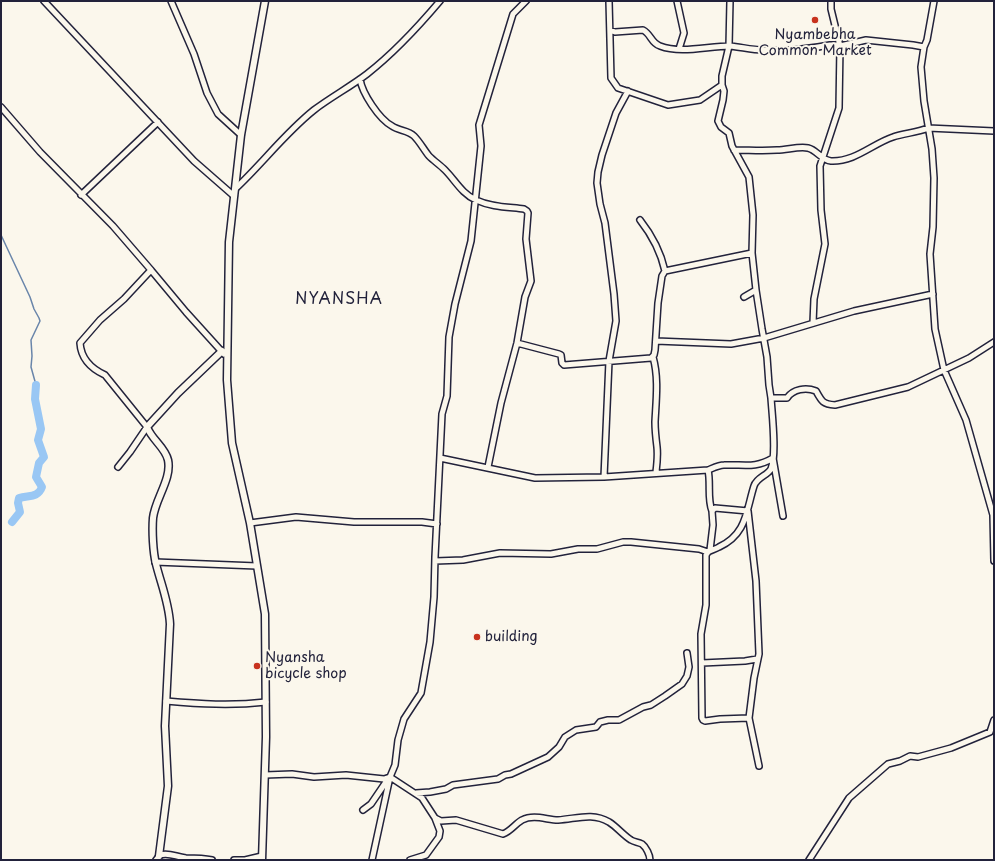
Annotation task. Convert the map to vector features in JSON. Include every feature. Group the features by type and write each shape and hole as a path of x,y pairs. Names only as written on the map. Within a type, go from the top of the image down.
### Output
{"street":[{"path":"44,1 194,161 234,196"},
{"path":"171,1 194,54 207,93 218,114 241,134"},
{"path":"234,860 262,858 266,702 265,614 250,523 232,443 227,384 229,242 241,134 265,1"},
{"path":"235,190 286,136 308,116 373,69 414,32 440,1"},
{"path":"372,860 390,776 395,765 398,740 404,719 421,693 430,642 434,597 434,561 442,414 447,396 450,337 455,304 471,241 481,146 479,125 513,14 526,1"},
{"path":"609,1 611,78 618,88 668,105 700,100 722,85"},
{"path":"677,1 684,33 679,49"},
{"path":"434,561 462,560 500,553 550,554 597,549 623,542 709,551 720,547 737,533 746,520 755,484 757,480 771,468 774,445 771,398 768,385 767,357 756,290 752,253 753,215 749,177 734,150 729,133 721,127 718,121 724,91 722,76 729,46 730,1"},
{"path":"813,323 814,299 825,244 821,210 820,166 840,108 840,46 831,9 831,1"},
{"path":"934,1 921,67 924,101 932,149 934,178 933,227 930,254 935,329 944,370 966,420 993,515 994,561"},
{"path":"610,30 615,32 643,30 649,34 653,42 656,44 672,49 729,46 789,51 830,45 840,46 866,40 924,47"},
{"path":"360,79 362,87 372,104 385,121 391,126 414,136 422,147 463,191 475,200 491,205 524,209 528,213 526,239 532,281 523,303 517,343 501,403 488,467"},
{"path":"604,477 609,361 616,320 605,223 600,204 598,178 602,155 616,113 628,91"},
{"path":"1,107 40,152 113,226 186,312 228,358"},
{"path":"81,194 158,122"},
{"path":"734,150 806,148 830,161 850,158 879,142 894,136 919,132 928,128 994,131"},
{"path":"640,220 645,226 660,255 664,271 658,303 656,341 653,357 656,366 657,395 655,421 657,448 656,472"},
{"path":"664,271 752,253"},
{"path":"151,270 124,299 100,320 80,344 81,350 90,365 98,372 106,375 148,427 150,433 166,453 169,468 153,517 155,562 170,614 165,726 168,786 157,858"},
{"path":"744,297 756,290"},
{"path":"656,341 731,344 764,338 854,312 933,294"},
{"path":"771,398 787,398 795,391 811,389 816,391 826,404 836,404 908,387 969,358 994,342"},
{"path":"517,343 559,354 564,365 638,358 648,359 653,357"},
{"path":"118,467 148,427 178,393 222,351"},
{"path":"440,458 535,478 604,477 656,472 708,470 722,465 749,466 763,464 773,458"},
{"path":"773,458 784,516"},
{"path":"708,470 713,525 706,572 706,605 701,634 702,720 705,721 720,718 749,718"},
{"path":"712,511 715,508 748,511"},
{"path":"748,511 756,582 759,654 754,678 749,718 759,766"},
{"path":"250,523 296,517 354,522 422,522 437,524"},
{"path":"155,562 257,566"},
{"path":"416,793 446,789 453,785 498,779 548,757 560,746 565,737 576,730 596,727 600,722 608,720 619,720 643,707 651,705 684,681 688,671 687,653"},
{"path":"702,664 745,662 757,659"},
{"path":"166,701 198,704 241,705 266,702"},
{"path":"809,860 849,798 888,764 900,761 910,756 918,756 952,748 982,736 990,732 994,720"},
{"path":"264,775 346,775 384,779 390,776"},
{"path":"390,776 422,798 436,818 440,831 439,837 426,855 410,860"},
{"path":"363,810 371,804 383,784 390,776"},
{"path":"436,818 441,821 456,820 503,834 509,832 522,820 529,818 538,817 558,820 581,816 593,817 609,822 631,841 642,845 650,855 650,860"},
{"path":"157,858 164,854 169,854 185,858 212,860"}],"waterway":[{"path":"1,235 40,321 31,340 31,367 36,385"},
{"path":"12,522 20,512 18,503 19,498 36,495 42,487 36,477 39,463 44,457 38,440 41,429 35,399 36,385"}],"place":[{"name":"Nyambebha Common Market","path":"815,20"},
{"name":"building","path":"477,637"},
{"name":"Nyansha bicycle shop","path":"257,666"}],"district":[{"name":"NYANSHA","path":"339,300"}]}
